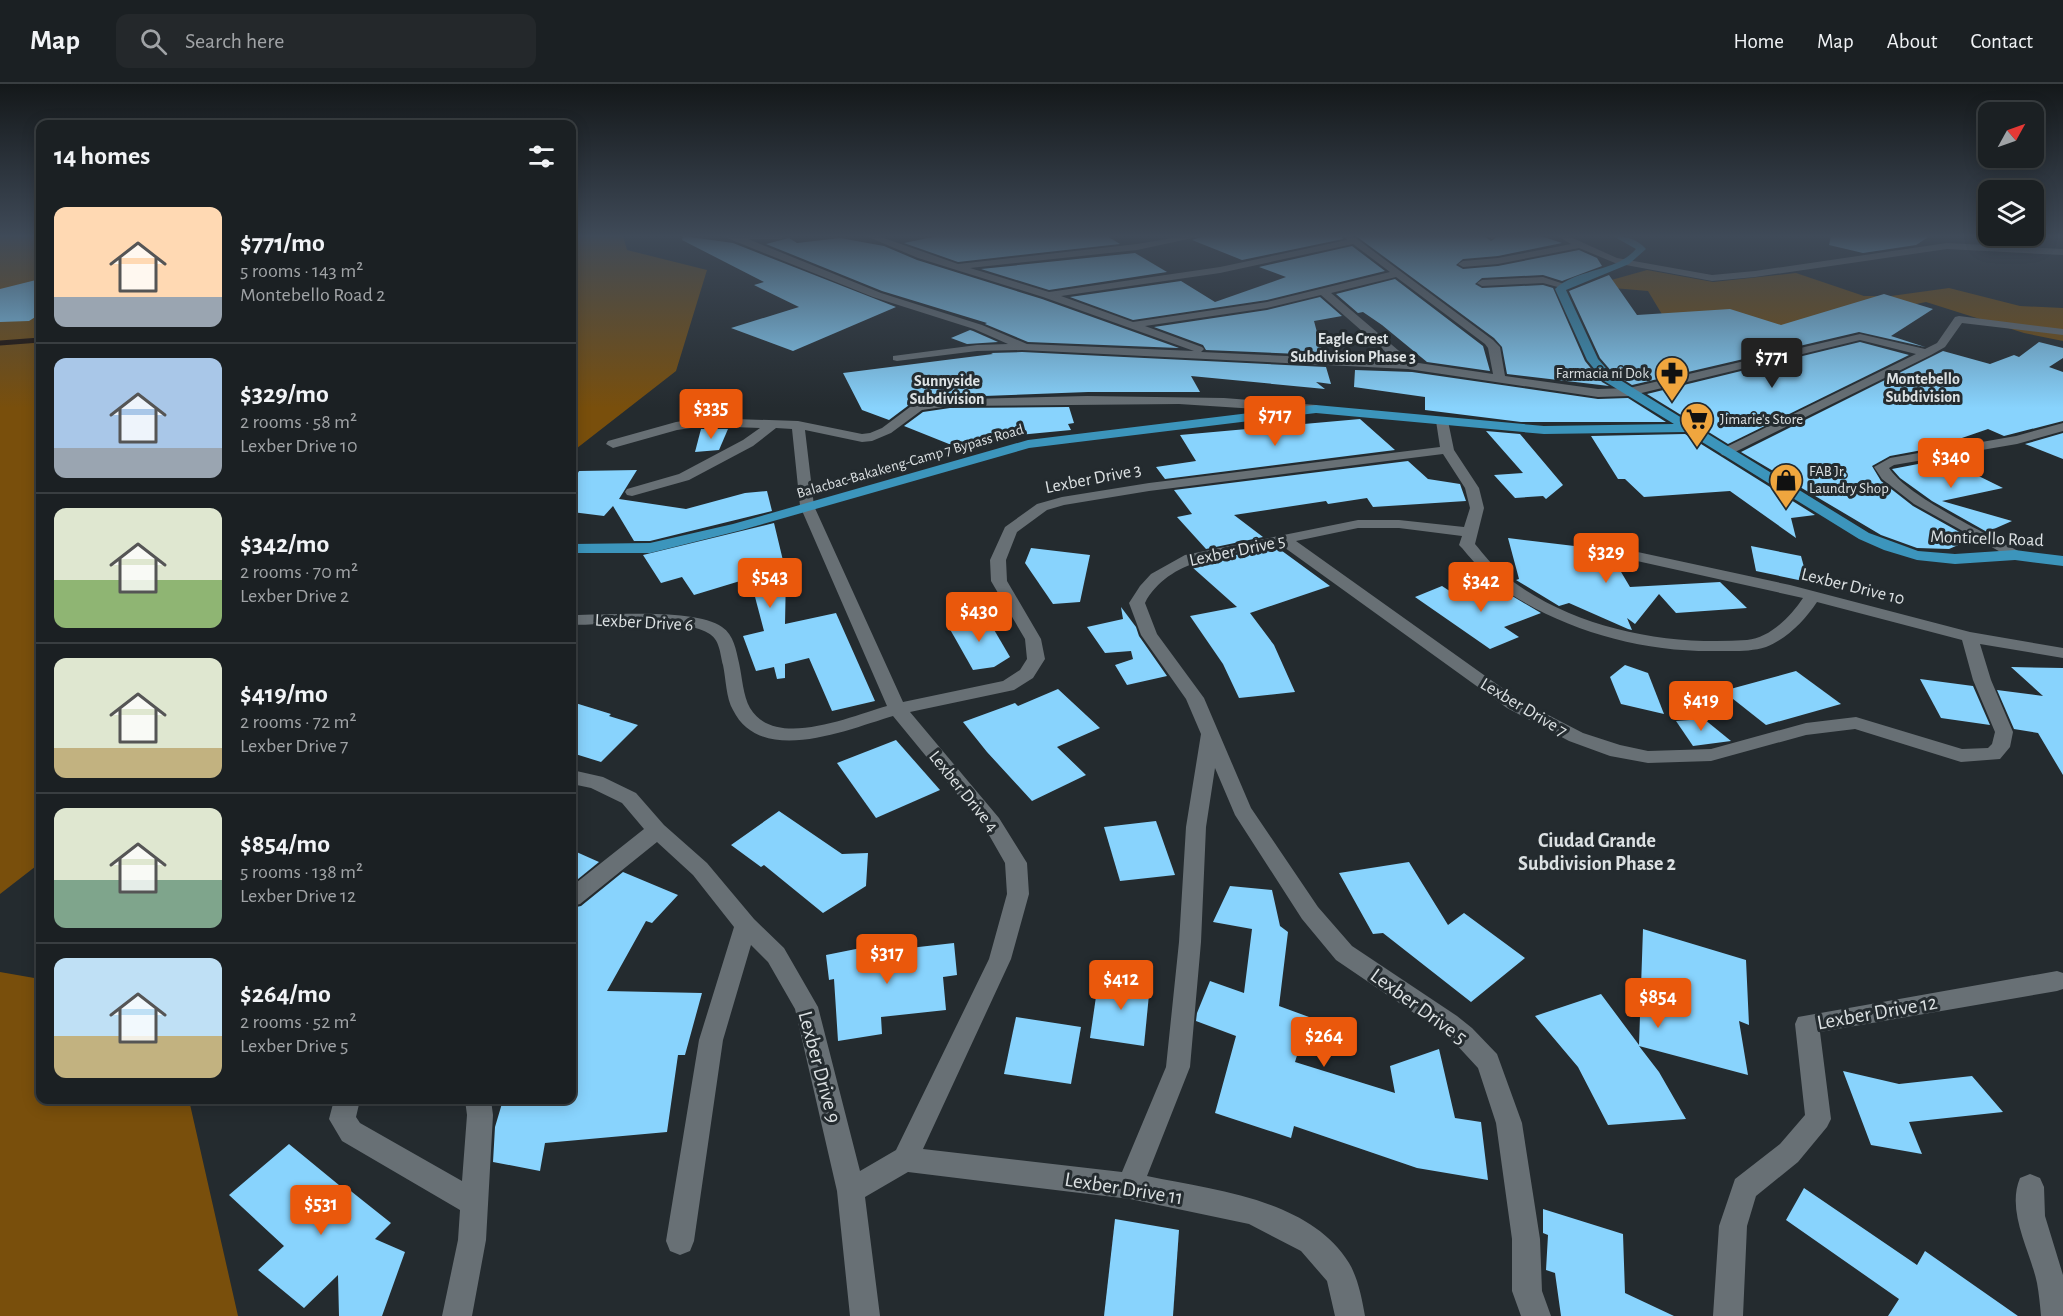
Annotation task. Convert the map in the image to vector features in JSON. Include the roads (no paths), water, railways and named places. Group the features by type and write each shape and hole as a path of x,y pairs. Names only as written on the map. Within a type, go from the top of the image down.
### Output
{"main road":[{"path":"1562,293 1589,351 1608,378"},
{"name":"Monticello Road","path":"1608,378 1692,428 1831,517 1889,547 1917,555 1955,558 2015,555 2063,561"},
{"name":"Balacbac-Bakakeng-Camp 7 Bypass Road","path":"576,549 650,548 1028,444 1316,409 1544,430 1692,428"}],"street":[{"path":"873,293 978,327 1025,347"},
{"path":"1039,293 1132,324 1214,355"},
{"path":"1047,296 1064,293"},
{"path":"1132,324 1233,311 1322,293"},
{"path":"1326,293 1408,365"},
{"path":"1426,293 1489,342 1494,348 1500,380"},
{"path":"1727,452 1941,345 1959,319 2063,332"},
{"path":"897,358 977,348 1025,347 1214,355 1408,365 1564,390 1576,388 1598,393 1629,392 1860,337 1927,353"},
{"path":"1576,388 1579,384 1608,378"},
{"path":"613,444 676,426 705,422 798,425 862,438 873,438 881,436 916,408 925,404 950,402 1147,399 1248,402 1316,409"},
{"path":"1442,421 1447,450 1472,488 1477,508 1467,545 1501,581 1570,617 1653,642 1696,647 1749,645 1766,641 1805,609 1813,596"},
{"path":"632,492 684,477 748,443 772,425"},
{"name":"Lexber Drive 4","path":"798,425 807,506 897,709 992,823 1016,863 1018,894 1000,959 905,1159"},
{"path":"2015,555 1892,483 1882,472 1881,467 1890,462 2018,440 2063,427"},
{"name":"Lexber Drive 3","path":"897,709 1008,686 1027,674 1036,659 1033,639 999,581 998,561 1010,530 1025,517 1042,507 1062,501 1149,487 1447,450"},
{"name":"Lexber Drive 5","path":"1469,532 1400,524 1368,524 1185,560 1143,589 1137,603 1149,635 1195,698 1242,810 1270,855 1330,938 1344,953 1448,1023 1463,1035 1488,1062 1509,1123 1526,1239 1527,1291 1536,1316"},
{"name":"Lexber Drive 7","path":"1284,540 1513,704 1576,737 1617,751 1648,758 1711,755 1806,729 1856,723 1961,756 1994,754 2001,747 2004,732 1982,680 1970,637"},
{"name":"Lexber Drive 10","path":"1633,556 1813,596 1970,637 2063,653"},
{"name":"Lexber Drive 6","path":"576,620 636,619 693,622 716,630 726,642 741,709 759,728 784,735 808,734 897,709"},
{"path":"1130,1186 1178,1067 1190,942 1196,827 1210,734"},
{"name":"Lexber Drive 9","path":"576,778 596,782 629,798 657,830 700,869 746,925 776,955 806,1007 851,1191 865,1316"},
{"path":"576,894 657,830"},
{"path":"680,1241 711,1040 746,925"},
{"name":"Lexber Drive 12","path":"1728,1316 1733,1226 1745,1188 1789,1153 1818,1119 1807,1024 2057,981"},
{"path":"346,1104 342,1119 351,1132 475,1203"},
{"path":"457,1316 472,1240 480,1115 479,1104"},
{"path":"851,1191 905,1159"},
{"name":"Lexber Drive 11","path":"905,1159 1130,1186 1250,1211 1285,1226 1311,1241 1339,1273 1348,1300 1350,1316"},
{"path":"2030,1187 2031,1216 2051,1283 2056,1316"}],"waterway":[{"path":"0,343 36,340"}],"place":[{"name":"Farmacia ni Dok","path":"1672,402"},
{"name":"Jimarie's Store","path":"1697,448"},
{"name":"FAB Jr. Laundry Shop","path":"1786,509"}],"district":[{"name":"Eagle Crest Subdivision Phase 3","path":"1353,347"},
{"name":"Montebello Subdivision","path":"1923,387"},
{"name":"Sunnyside Subdivision","path":"947,389"},
{"name":"Ciudad Grande Subdivision Phase 2","path":"1597,852"}]}
